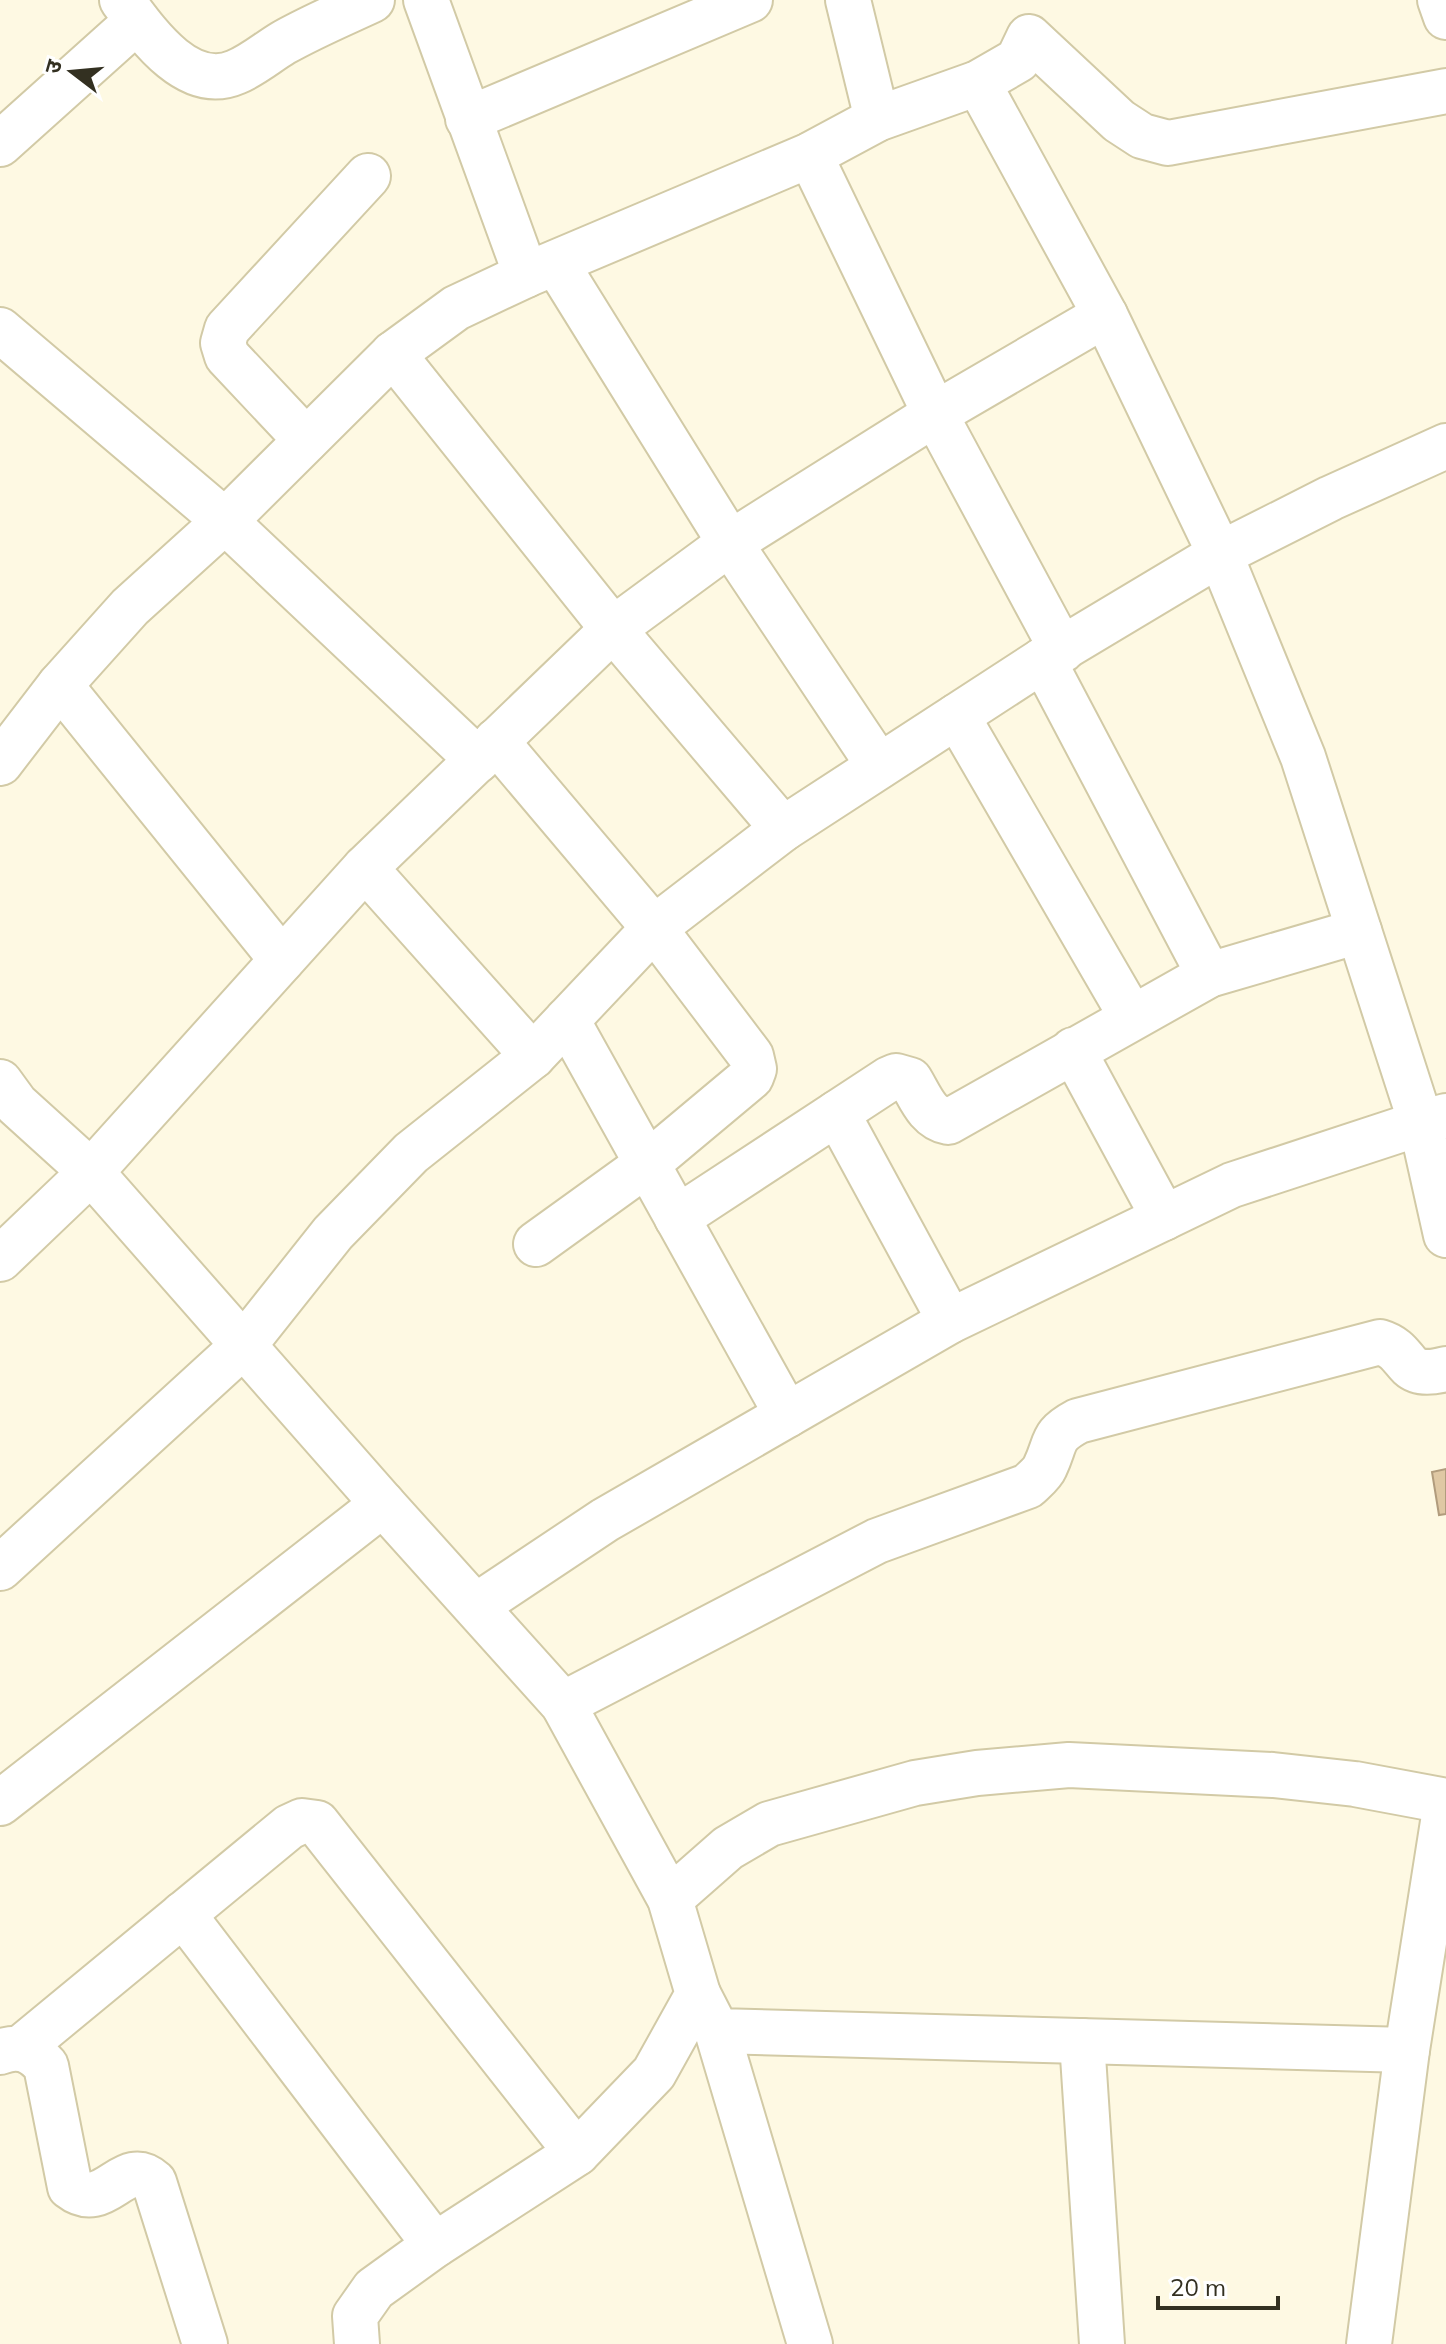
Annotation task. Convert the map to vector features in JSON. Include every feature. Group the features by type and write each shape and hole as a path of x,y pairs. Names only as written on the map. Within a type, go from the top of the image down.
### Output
{"street":[{"path":"426,0 468,119 541,269 879,766"},
{"path":"468,119 750,0"},
{"path":"848,0 877,119"},
{"path":"1440,0 1446,17"},
{"path":"1,140 130,10 184,69 209,78 235,73 351,4"},
{"path":"0,763 60,685 130,607 225,521 393,354 456,308 810,155 877,119 978,83 1018,60 1026,19"},
{"path":"1026,19 1119,121 1142,136 1168,143 1446,91"},
{"path":"978,83 1105,315 1220,554 1303,757 1359,931 1433,1120 1446,1235"},
{"path":"810,155 1209,975"},
{"path":"306,440 227,356 223,343 227,329 368,176"},
{"path":"0,1259 91,1172 365,868 613,629 730,543 935,414 1105,315"},
{"path":"0,330 225,521 487,751 654,928 751,1056 754,1069 751,1077 647,1164 536,1244"},
{"path":"393,354 613,629 783,829"},
{"path":"0,1568 244,1345 333,1233 411,1153 533,1056 654,928 783,829 1052,655 1220,554 1331,498 1446,446"},
{"path":"60,685 282,960"},
{"path":"957,716 1131,1016"},
{"path":"365,868 533,1056"},
{"path":"677,1218 896,1076 910,1080 930,1114 948,1122 1131,1016 1209,975 1359,931"},
{"path":"567,1020 787,1415"},
{"path":"1073,1050 1164,1218"},
{"path":"5,1102 91,1172 563,1704 670,1899 810,2344"},
{"path":"837,1113 950,1321"},
{"path":"476,1606 605,1520 950,1321 1232,1185 1433,1120"},
{"path":"563,1704 877,1541 1028,1486 1045,1468 1051,1446 1062,1430 1078,1421 1380,1342 1392,1346 1407,1365 1420,1373 1446,1369"},
{"path":"0,1803 383,1504"},
{"path":"670,1899 728,1848 769,1824 915,1783 977,1773 1069,1765 1273,1775 1355,1784 1446,1802 1407,2050 1369,2344"},
{"path":"10,2050 289,1827 302,1821 317,1823 577,2153"},
{"path":"183,1914 435,2245"},
{"path":"707,2013 1082,2041 1407,2050"},
{"path":"357,2344 355,2316 374,2289 435,2245 577,2153 707,2013"},
{"path":"1082,2041 1102,2344"},
{"path":"10,2050 36,2054 46,2066 70,2187 80,2195 93,2197 135,2172 145,2174 154,2182 205,2344"}],"building":[{"path":"1446,1469 1446,1514 1439,1515 1432,1472"}]}
